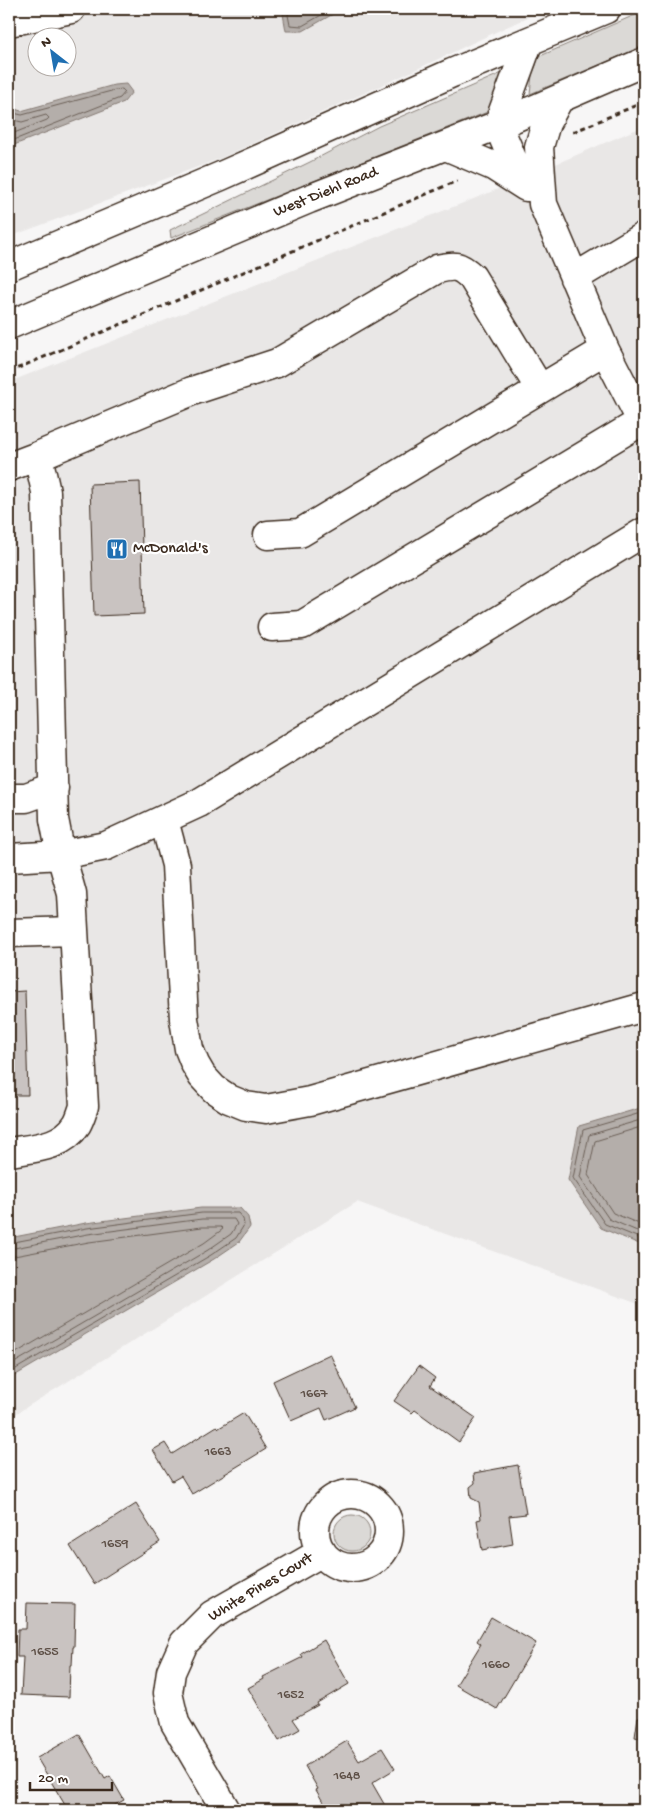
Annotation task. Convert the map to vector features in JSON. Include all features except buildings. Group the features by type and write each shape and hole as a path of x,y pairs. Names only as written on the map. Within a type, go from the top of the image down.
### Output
{"street":[{"path":"9,22 71,9"},
{"path":"9,266 221,176 452,73 606,9"},
{"path":"523,184 498,125 529,41"},
{"name":"West Diehl Road","path":"9,325 309,199 498,125 644,62"},
{"path":"272,627 302,625 643,423 606,350 543,204 539,147 546,123 559,99"},
{"path":"446,146 493,166 523,184 543,204"},
{"path":"574,278 644,236"},
{"path":"9,467 192,391 277,363 437,269 450,266 463,268 472,277 540,389"},
{"path":"268,536 300,533 606,350"},
{"path":"9,1152 50,1145 68,1136 77,1124 84,1106 72,894 60,855 54,819 46,492 38,456"},
{"path":"9,858 60,855 106,846 199,803 644,532"},
{"path":"9,798 26,798 54,788"},
{"path":"164,820 176,865 184,1019 189,1048 202,1076 214,1089 228,1099 246,1106 266,1110 310,1101 644,1007"},
{"path":"9,933 74,931"},
{"name":"White Pines Court","path":"226,1810 175,1723 168,1692 171,1672 184,1643 212,1615 322,1552"}],"path":[{"path":"539,147 644,102"},
{"path":"9,372 493,166"}],"shaded area":[{"path":"9,9 545,9 400,77 219,159 9,237"},
{"path":"644,11 644,46 530,94 532,75 538,57"},
{"path":"509,70 500,107 171,238 170,230 379,126"},
{"path":"644,126 644,1306 357,1202 9,1418 9,382 486,194"},
{"path":"352,1515 359,1516 365,1520 369,1526 369,1540 365,1546 359,1550 352,1551 345,1550 339,1546 335,1540 334,1533 335,1526 339,1520 345,1516"}],"water":[{"path":"286,9 342,9 303,31 286,31 283,14"},
{"path":"126,84 132,92 124,102 9,147 9,107 21,111 114,85"},
{"path":"644,1107 644,1246 601,1228 568,1180 579,1126"},
{"path":"201,1208 240,1208 248,1217 250,1227 239,1242 214,1259 9,1379 9,1238 86,1223"}],"place":[{"name":"McDonald's","path":"117,549"}]}
